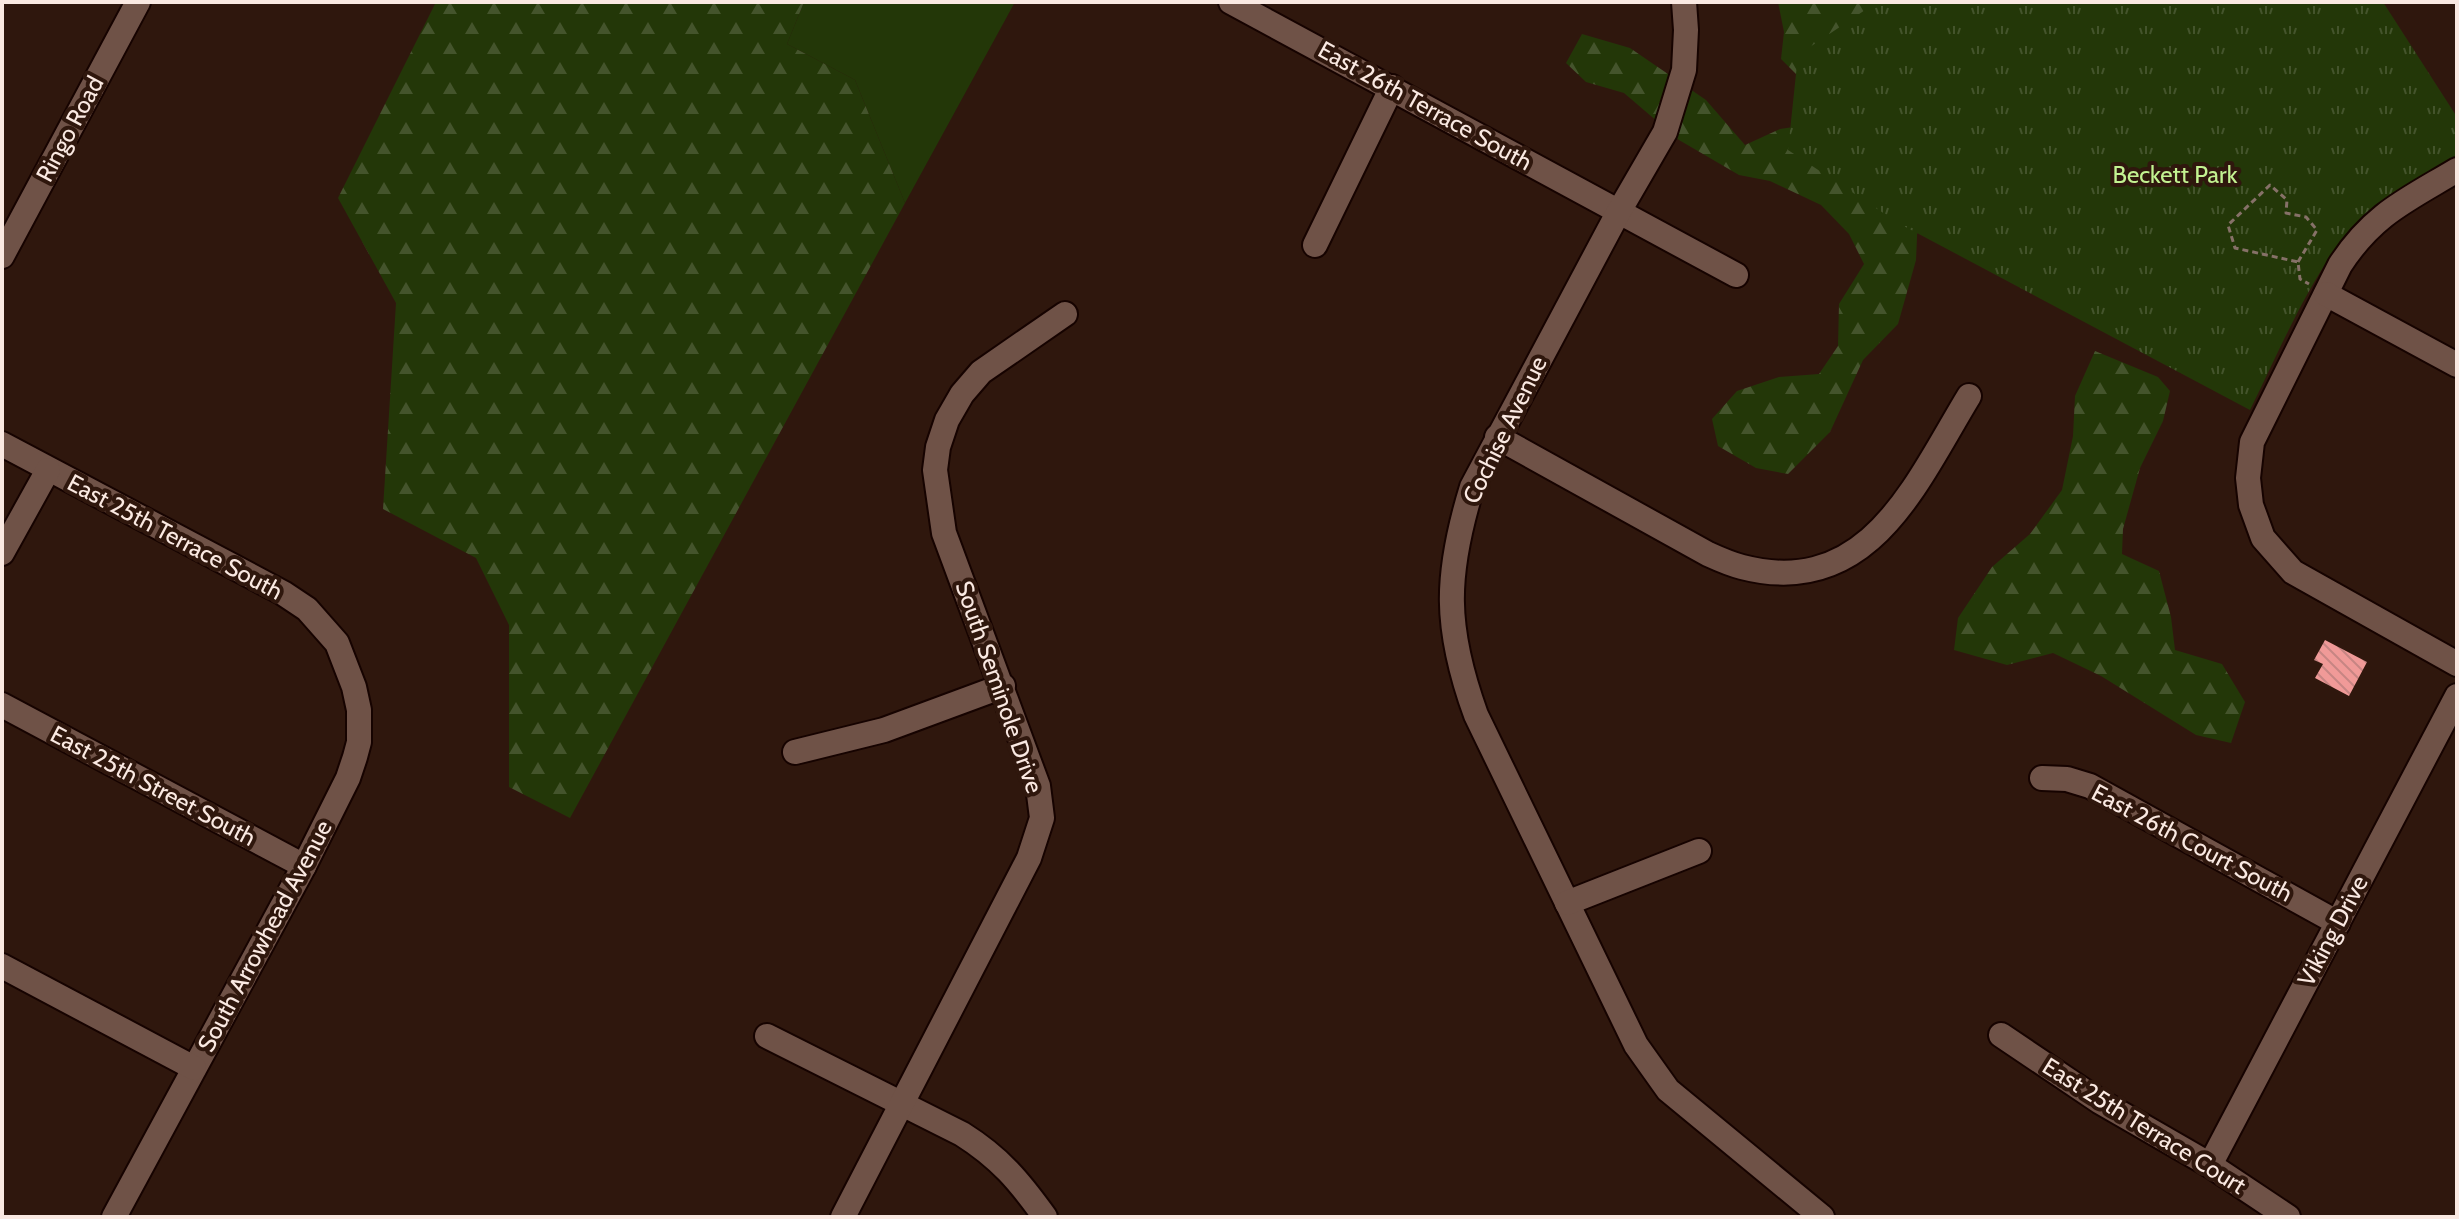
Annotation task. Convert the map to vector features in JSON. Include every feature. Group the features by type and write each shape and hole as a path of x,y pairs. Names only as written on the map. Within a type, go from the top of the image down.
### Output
{"street":[{"name":"Ringo Road","path":"2,256 138,2"},
{"name":"East 26th Terrace South","path":"1231,2 1736,275"},
{"name":"Cochise Avenue","path":"1567,903 1476,715 1462,677 1453,637 1451,586 1457,535 1472,487 1497,437 1665,132 1684,70 1684,8"},
{"path":"1315,245 1392,87"},
{"path":"2457,170 2379,217 2357,239 2340,265 2252,442 2248,478 2251,505 2263,538 2293,572 2457,664"},
{"path":"2326,294 2457,365"},
{"name":"South Seminole Drive","path":"843,1217 1029,858 1042,818 1038,786 944,533 935,470 938,447 947,420 962,394 981,372 1065,314"},
{"path":"1497,437 1708,554 1742,567 1787,572 1832,563 1855,551 1883,530 1902,508 1969,396"},
{"name":"East 25th Terrace South","path":"2,444 283,593 307,609 337,643"},
{"path":"2,553 48,470"},
{"name":"South Arrowhead Avenue","path":"114,1217 304,866 348,778 359,742 359,710 354,687 337,643"},
{"path":"795,752 884,730 1003,686"},
{"name":"Viking Drive","path":"2210,1165 2457,696"},
{"name":"East 25th Street South","path":"2,705 304,866"},
{"name":"East 26th Court South","path":"2042,778 2067,779 2090,786 2338,923"},
{"path":"1699,851 1567,903 1636,1045 1668,1090 1822,1217"},
{"path":"2,966 194,1068"},
{"name":"East 25th Terrace Court","path":"2001,1035 2099,1101 2210,1165 2288,1217"},
{"path":"767,1036 962,1134 990,1152 1045,1217"}],"path":[{"path":"2298,262 2235,248 2228,225 2270,185 2287,200 2286,213 2306,217 2317,230 2298,262 2300,279 2326,294"}],"green space":[{"path":"436,2 804,2 787,44 855,80 905,203 570,818 509,787 509,625 476,558 383,509 396,303 338,198"},
{"path":"804,2 1015,2 905,203 855,80 787,44"},
{"path":"1778,2 2238,2 1918,214 1916,260 1898,324 1863,360 1830,432 1788,474 1756,468 1718,446 1712,419 1737,391 1779,377 1819,374 1838,346 1839,304 1864,264 1849,234 1821,205 1770,181 1739,175 1679,140 1624,93 1586,82 1566,63 1582,34 1630,48 1706,100 1745,145 1780,129 1807,125 1811,89 1781,59 1784,32"},
{"name":"Beckett Park","path":"1877,2 2383,2 2457,117 2457,156 2384,203 2345,238 2299,310 2250,410 1900,224 1788,150 1798,55"},
{"path":"2095,351 2158,377 2170,391 2163,421 2140,468 2123,529 2122,554 2159,571 2171,617 2175,650 2222,664 2245,702 2231,743 2196,735 2101,676 2053,653 2007,665 1954,650 1958,618 1992,567 2030,534 2062,490 2073,436 2075,396"}],"building":[{"path":"2325,640 2367,662 2349,696 2315,678 2323,664 2314,660"}]}
